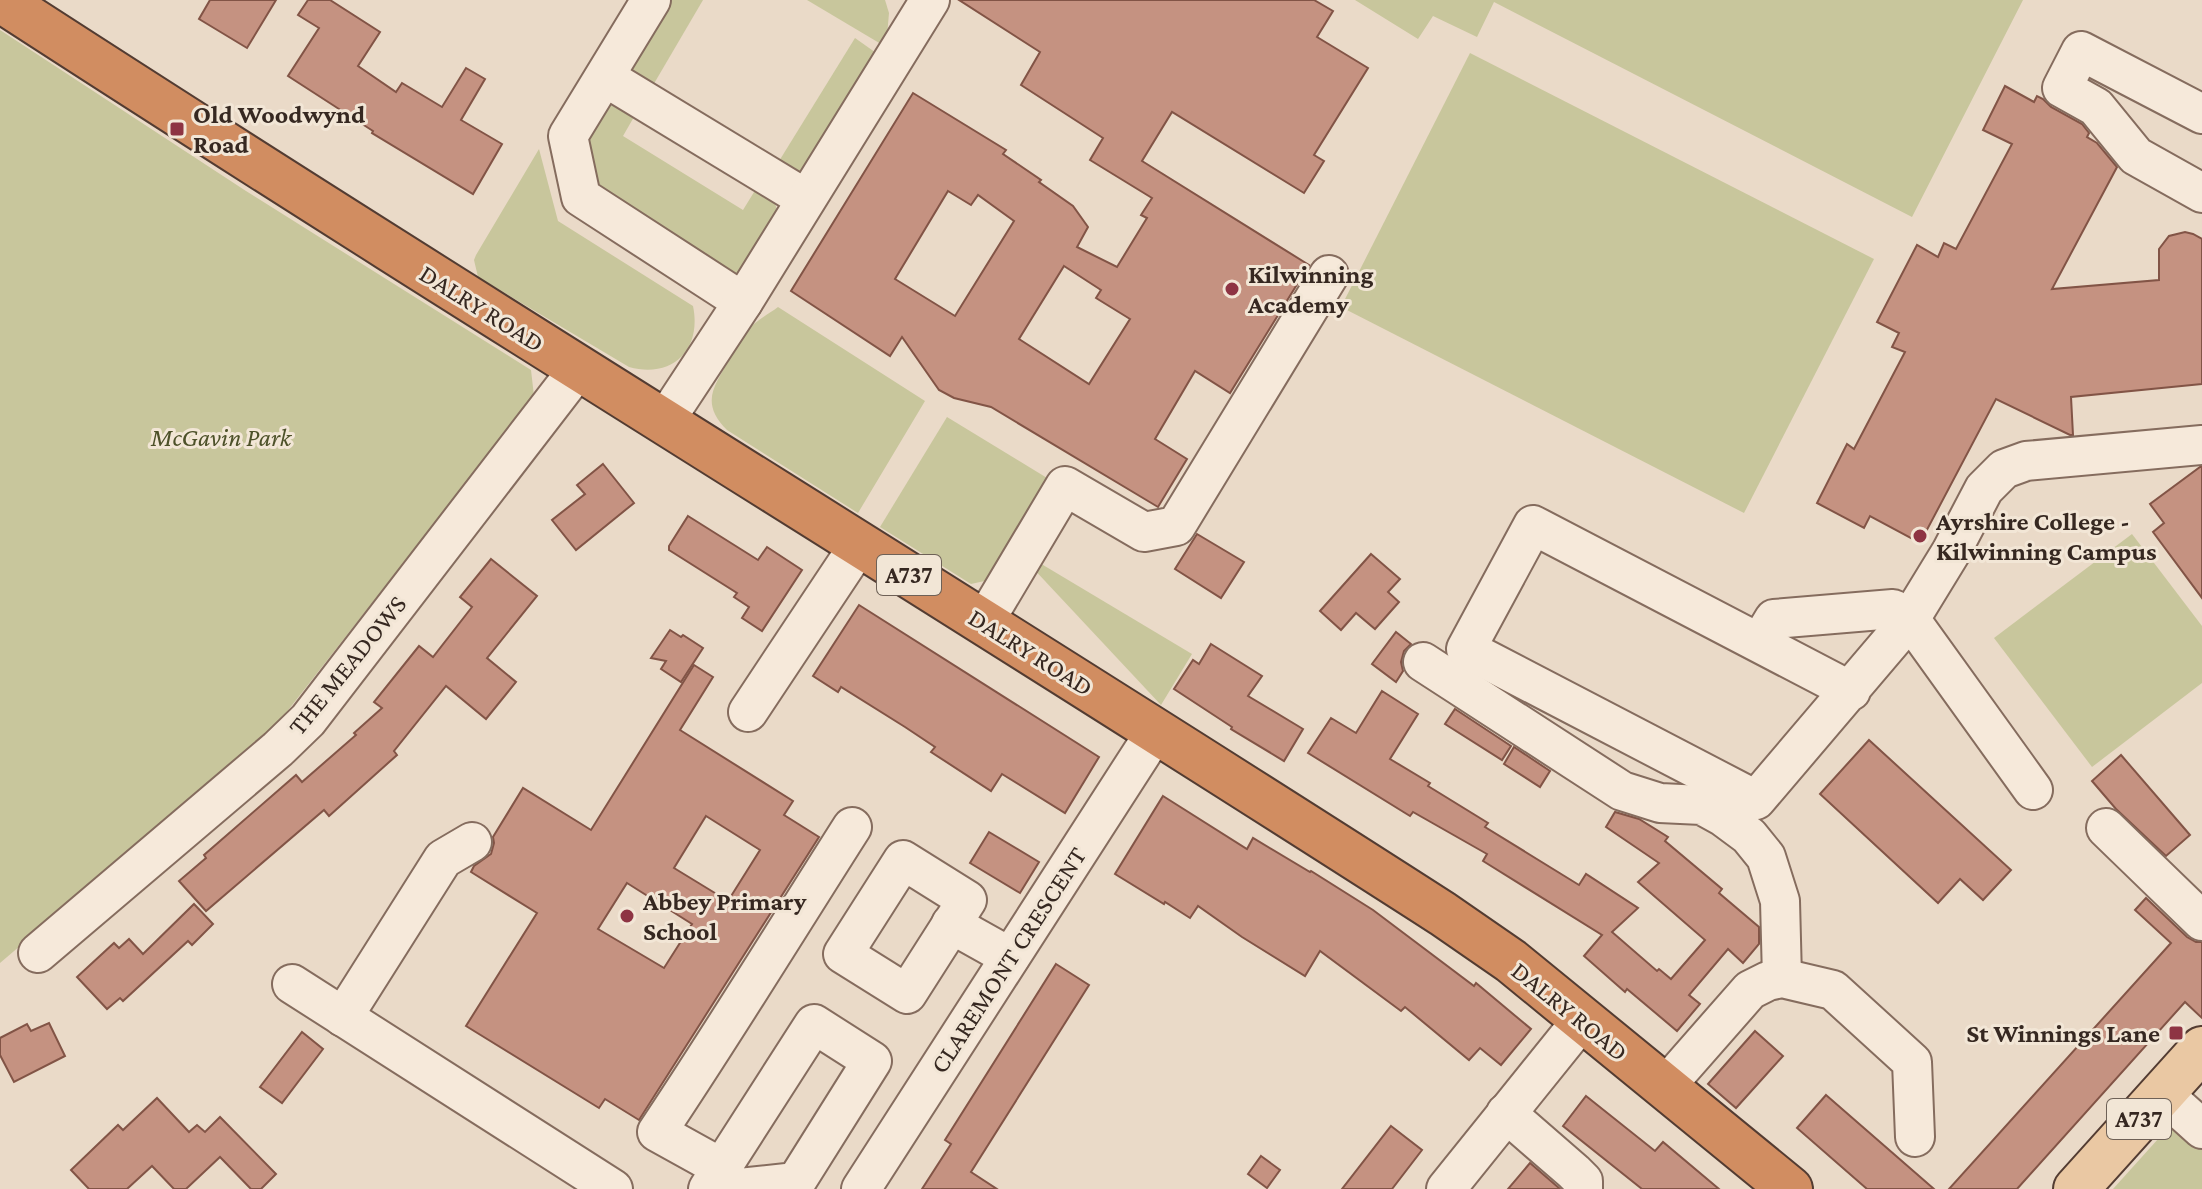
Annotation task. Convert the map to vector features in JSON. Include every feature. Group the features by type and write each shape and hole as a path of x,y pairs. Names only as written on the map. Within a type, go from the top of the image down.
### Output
{"highway":[{"name":"DALRY ROAD","path":"1,0 270,174 1443,914 1511,961 1790,1189"}],"main road":[{"name":"A737","path":"2076,1189 2202,1049"}],"street":[{"path":"651,0 568,136 581,197 743,302"},
{"path":"664,422 743,302 930,0"},
{"path":"2202,114 2081,51 2062,88 2096,107 2136,156 2202,193"},
{"path":"605,77 806,199"},
{"path":"984,622 1065,486 1144,532 1176,526 1329,275"},
{"name":"THE MEADOWS","path":"38,953 308,720 579,368"},
{"path":"1851,691 1533,525 1466,649 1756,800 1851,691 1910,619 1951,552 1984,489 2004,469 2026,461 2202,445"},
{"path":"748,712 859,545"},
{"path":"1760,642 1774,619 1893,609 1910,619 2033,790"},
{"path":"1423,662 1622,791 1660,803 1702,805 1749,836 1766,857 1780,901 1782,978"},
{"name":"CLAREMONT CRESCENT","path":"861,1189 1156,731"},
{"path":"720,1182 657,1132 852,827"},
{"path":"2106,828 2202,921"},
{"path":"343,1017 443,859 472,842"},
{"path":"951,924 1010,957"},
{"path":"1664,1088 1750,990 1782,978 1833,990 1912,1062 1915,1137"},
{"path":"292,984 613,1189"},
{"path":"1446,1189 1582,1020"},
{"path":"2162,1093 2202,1129"},
{"path":"1506,1113 1574,1172 1583,1181 1583,1189"}],"green space":[{"path":"666,0 703,0 652,87 623,68"},
{"path":"807,0 885,0 889,13 886,47"},
{"path":"1355,0 2023,0 1912,217 1494,2 1477,37 1433,16 1418,39"},
{"name":"McGavin Park","path":"0,30 246,191 531,370 534,396 271,732 0,963"},
{"path":"855,38 879,55 802,182 776,166"},
{"path":"1470,53 1874,259 1744,513 1341,307"},
{"path":"612,103 638,110 623,136 743,210 759,184 773,196 778,214 737,280 600,191 584,150 585,138 603,108"},
{"path":"539,149 558,221 693,306 693,335 681,357 671,364 645,370 629,367 478,277 474,260 476,255"},
{"path":"778,307 925,401 858,513 727,430 714,411 712,394 715,385 741,340 754,324"},
{"path":"947,417 1052,481 989,580 971,584 880,527"},
{"path":"2132,534 2202,626 2202,683 2092,767 1994,638"},
{"path":"1033,559 1192,654 1161,705 1030,565"},
{"path":"2177,1118 2202,1140 2202,1189 2113,1189"}],"building":[{"path":"210,0 276,0 247,48 199,19"},
{"path":"308,0 330,0 380,32 358,66 396,92 402,83 442,107 466,68 485,79 461,120 502,144 473,194 372,133 288,76 319,28 298,15"},
{"path":"959,0 1314,0 1333,11 1317,37 1368,68 1314,155 1324,161 1304,193 1172,112 1142,161 1309,265 1230,393 1195,371 1155,439 1187,459 1158,507 991,407 954,398 939,390 902,337 890,356 791,291 913,93 1006,150 1003,154 1073,206 1088,227 1077,247 1117,267 1147,218 1141,215 1152,198 1090,160 1103,138 1021,85 1040,52","holes":["948,191 971,205 978,195 1014,221 955,316 895,279","1064,266 1101,290 1096,298 1130,319 1089,384 1019,339"]},
{"path":"2005,86 2034,102 2037,96 2082,124 2089,133 2087,137 2097,143 2117,167 2052,289 2159,280 2159,249 2169,236 2185,232 2202,239 2202,384 2071,397 2073,435 1996,399 1920,543 1870,516 1864,528 1817,503 1847,444 1854,449 1905,352 1892,347 1899,333 1877,322 1917,245 1938,257 1944,243 1956,249 2012,144 1983,130"},
{"path":"603,464 634,503 576,550 552,520 585,494 577,485"},
{"path":"2200,467 2202,598 2153,532 2164,523 2150,504"},
{"path":"688,516 758,560 767,547 802,570 762,631 742,618 749,607 734,597 737,593 669,550"},
{"path":"1197,534 1244,562 1221,598 1175,569"},
{"path":"1371,554 1400,579 1388,592 1399,602 1375,629 1356,613 1341,630 1320,611"},
{"path":"491,559 537,596 487,658 516,682 486,719 446,686 394,751 397,755 329,816 324,810 206,911 179,881 206,858 204,855 296,775 302,782 356,735 354,733 382,708 374,702 419,646 433,657 472,607 460,597"},
{"path":"859,605 1099,757 1065,813 1002,774 991,791 931,752 935,747 905,727 841,687 838,692 813,676"},
{"path":"670,630 703,648 681,682 661,669 666,661 651,658"},
{"path":"1396,632 1411,644 1404,651 1401,662 1403,671 1396,682 1372,664"},
{"path":"1211,644 1262,676 1248,696 1303,729 1284,761 1174,689 1193,660 1199,664"},
{"path":"694,665 713,677 680,730 793,801 784,815 819,837 639,1120 605,1099 599,1108 466,1026 537,913 471,872 474,866 491,854 493,837 523,788 591,830","holes":["706,816 760,850 728,901 674,868","627,883 692,924 664,968 598,929"]},
{"path":"1382,691 1418,714 1390,759 1488,823 1485,827 1579,885 1586,874 1638,908 1612,932 1657,971 1659,969 1671,979 1705,940 1638,882 1659,863 1606,827 1615,812 1639,819 1668,837 1665,841 1722,889 1719,893 1759,927 1759,944 1743,963 1728,949 1689,995 1700,1004 1677,1031 1584,956 1602,935 1483,861 1487,854 1413,812 1410,816 1308,753 1331,718 1356,733"},
{"path":"1455,709 1511,746 1502,760 1445,724"},
{"path":"1869,740 2011,870 1983,900 1960,879 1938,903 1820,794"},
{"path":"1514,747 1550,771 1540,787 1504,764"},
{"path":"2121,755 2190,835 2166,856 2116,809 2092,781"},
{"path":"1163,796 1247,849 1253,838 1373,910 1474,986 1476,983 1531,1029 1501,1065 1480,1048 1469,1060 1405,1007 1401,1011 1320,951 1305,976 1198,906 1190,918 1115,874"},
{"path":"989,832 1039,862 1020,893 970,863"},
{"path":"2146,898 2187,937 2202,942 2202,1018 2185,1002 2017,1189 1949,1189 2171,943 2135,910"},
{"path":"194,904 213,924 192,945 188,941 123,1001 120,998 107,1009 77,977 114,943 119,948 129,939 143,954"},
{"path":"1056,964 1089,985 971,1172 997,1189 922,1189 951,1144 945,1140"},
{"path":"49,1023 65,1056 14,1082 0,1055 0,1038 27,1024 31,1031"},
{"path":"1755,1031 1783,1056 1736,1108 1708,1084"},
{"path":"302,1032 323,1049 282,1103 260,1087"},
{"path":"1826,1095 1934,1189 1867,1189 1797,1128"},
{"path":"1586,1096 1655,1151 1663,1142 1719,1189 1642,1189 1563,1126"},
{"path":"157,1098 189,1132 197,1125 205,1132 220,1117 276,1174 261,1189 251,1189 220,1157 186,1189 174,1189 152,1166 127,1189 89,1189 71,1170 118,1125 123,1130"},
{"path":"1391,1126 1422,1150 1392,1189 1342,1189"},
{"path":"1261,1156 1280,1170 1267,1188 1248,1174"},
{"path":"1530,1163 1559,1188 1560,1189 1508,1189"}],"place":[{"name":"Old Woodwynd Road","path":"177,129"},
{"name":"Kilwinning Academy","path":"1232,289"},
{"name":"Ayrshire College - Kilwinning Campus","path":"1920,536"},
{"name":"Abbey Primary School","path":"627,916"},
{"name":"St Winnings Lane","path":"2176,1033"}]}
